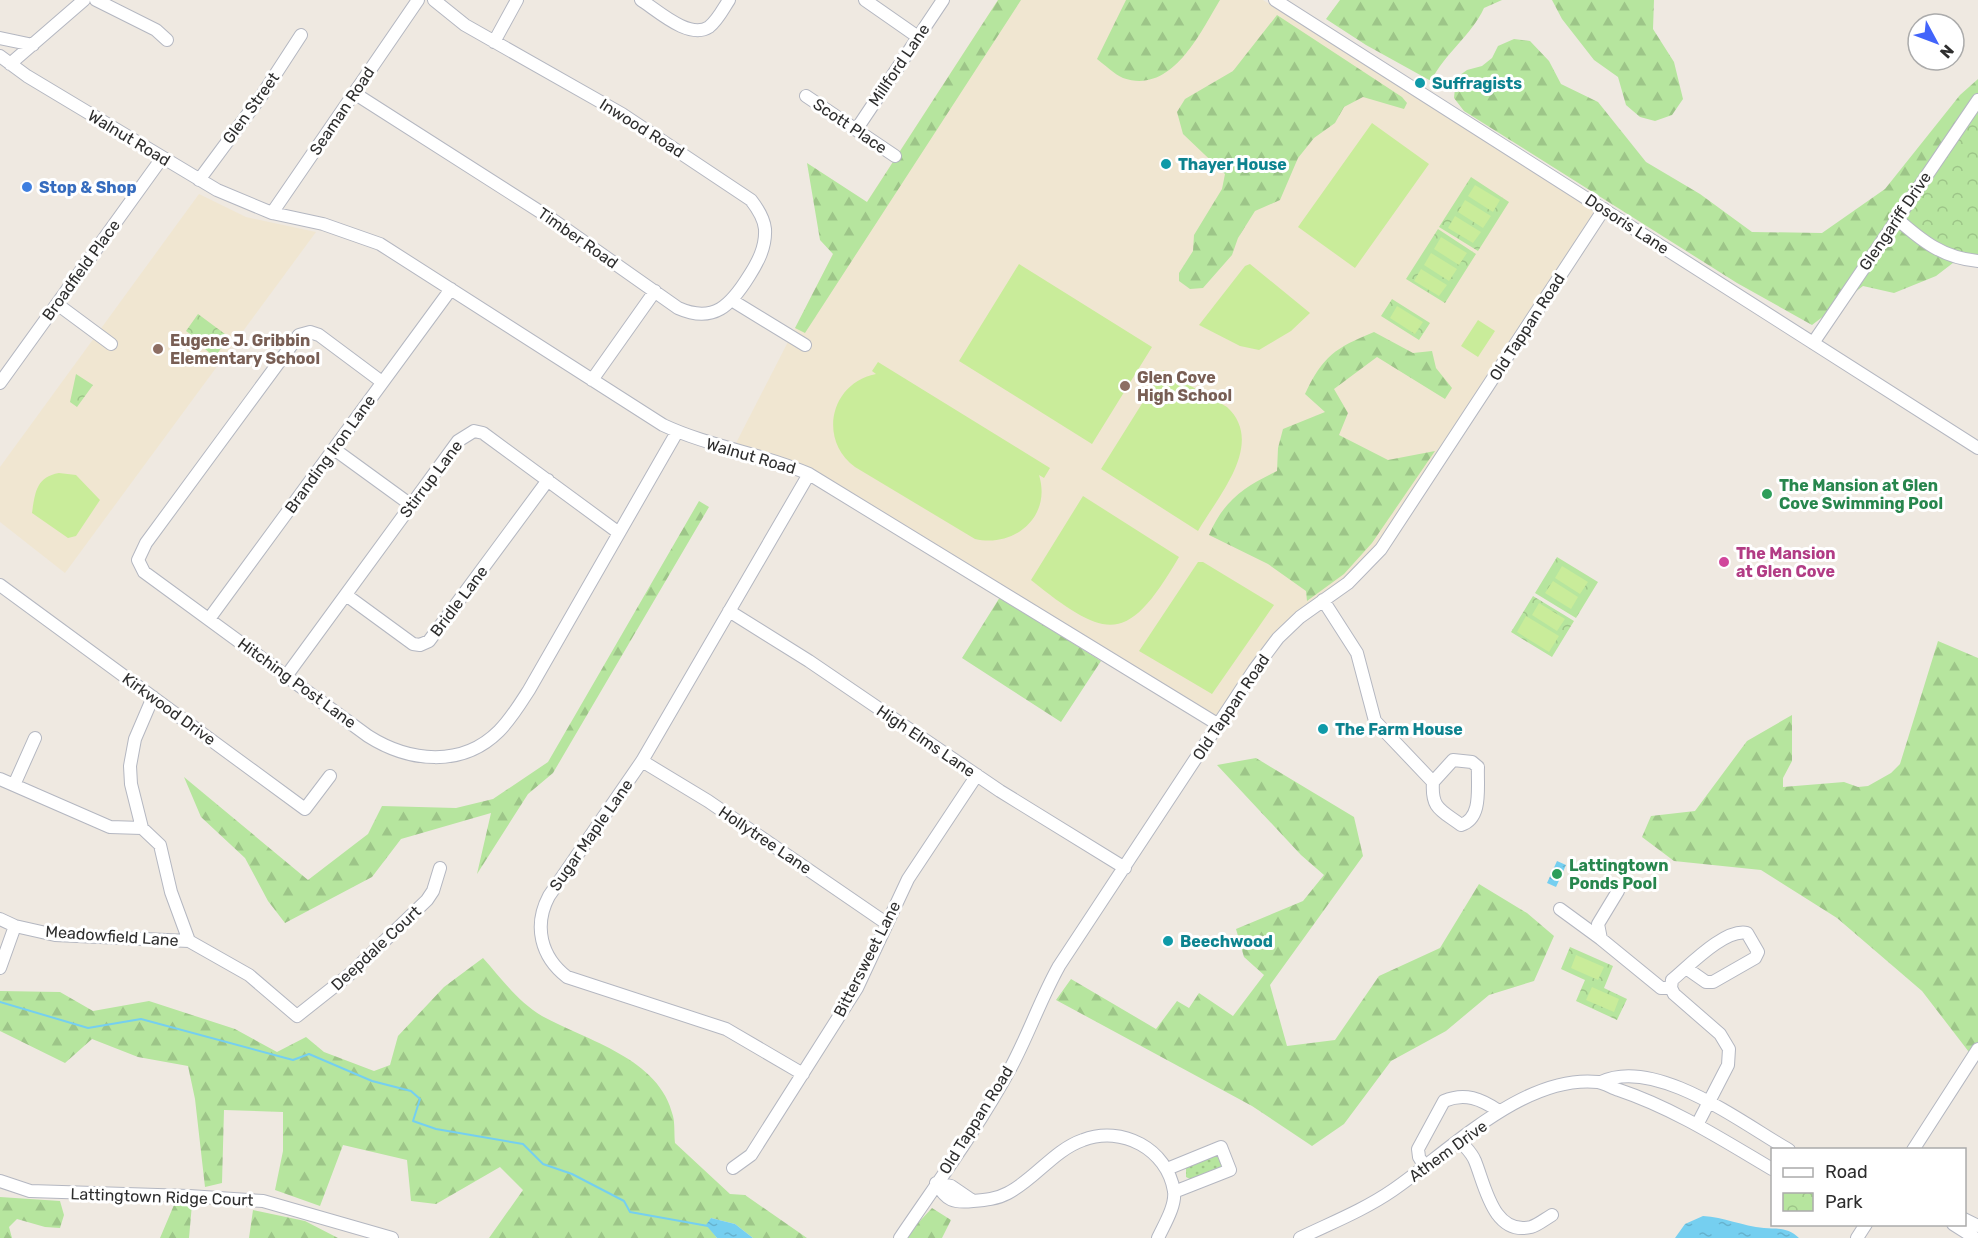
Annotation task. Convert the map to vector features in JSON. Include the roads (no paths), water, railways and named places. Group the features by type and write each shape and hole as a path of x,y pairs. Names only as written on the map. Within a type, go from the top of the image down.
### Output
{"street":[{"path":"5,60 33,45 84,0"},
{"path":"96,0 156,30 167,40"},
{"name":"Seaman Road","path":"267,212 354,93 418,0"},
{"name":"Inwood Road","path":"434,0 465,25 622,114 751,200 763,221 765,246 733,301"},
{"path":"494,42 517,0"},
{"path":"641,0 681,25 696,30 709,26 729,0"},
{"path":"865,0 918,37"},
{"name":"Millford Lane","path":"856,130 943,0"},
{"name":"Dosoris Lane","path":"1275,0 1978,448"},
{"name":"Glen Street","path":"199,180 261,96 301,35"},
{"path":"0,38 33,45"},
{"name":"Walnut Road","path":"5,60 199,180 267,212 323,224 364,237 404,257 592,380 677,432 697,441 785,464 809,474 1219,725"},
{"name":"Timber Road","path":"354,93 553,219 678,308 695,314 716,311 733,301"},
{"name":"Scott Place","path":"806,96 895,156"},
{"name":"Glengariff Drive","path":"1813,343 1978,100"},
{"name":"Broadfield Place","path":"0,383 162,158"},
{"name":"Old Tappan Road","path":"900,1238 1009,1070 1059,966 1278,638 1299,617 1356,576 1381,549 1604,209"},
{"path":"1896,218 1935,250 1955,257 1978,261"},
{"name":"Branding Iron Lane","path":"209,619 451,289"},
{"path":"592,380 655,291"},
{"path":"733,301 805,345"},
{"path":"57,304 111,344"},
{"name":"Hitching Post Lane","path":"382,382 319,335 310,332 303,333 295,339 146,543 138,560 144,572 368,736 401,754 434,758 471,750 498,732 529,690 677,432"},
{"name":"Stirrup Lane","path":"287,675 458,441 474,431 483,433 619,533"},
{"path":"334,448 411,505"},
{"name":"Sugar Maple Lane","path":"803,1074 726,1029 575,981 555,968 540,933 543,906 642,761 809,474"},
{"name":"Bridle Lane","path":"346,595 413,644 420,645 429,641 548,480"},
{"name":"Kirkwood Drive","path":"0,585 306,808 330,776"},
{"path":"1323,600 1357,653 1375,721 1433,782 1432,798 1435,805 1461,825 1469,822 1476,815 1478,767 1472,762 1453,760 1433,782"},
{"name":"High Elms Lane","path":"729,611 809,661 977,775 1125,868"},
{"path":"153,698 135,739 130,766 131,784 142,828 160,845 171,892 189,941"},
{"path":"14,785 35,738"},
{"name":"Hollytree Lane","path":"642,761 708,801 886,923"},
{"name":"Bittersweet Lane","path":"733,1168 751,1155 803,1074 856,988 908,879 977,775"},
{"path":"0,779 110,827 142,828"},
{"name":"Deepdale Court","path":"189,941 249,975 297,1016 350,974 427,900 433,891 440,868"},
{"path":"1601,939 1598,924 1618,891"},
{"path":"1560,909 1661,988 1671,988 1720,1034 1729,1049 1728,1065 1711,1095 1710,1104 1697,1125"},
{"name":"Meadowfield Lane","path":"0,919 15,926 55,935 189,941"},
{"path":"0,968 15,926"},
{"path":"1671,988 1672,980 1686,968 1727,936 1738,931 1747,933 1758,951 1755,958 1713,982 1706,982 1686,968"},
{"path":"1914,1148 1976,1058"},
{"name":"Athem Drive","path":"1300,1238 1374,1202 1461,1142 1499,1111 1520,1099 1551,1087 1600,1082 1614,1076 1648,1079 1680,1087 1787,1148"},
{"name":"Athem Drive","path":"1600,1082 1697,1125 1771,1168"},
{"path":"1425,1167 1419,1157 1418,1149 1444,1101 1452,1098 1479,1098 1499,1111"},
{"path":"936,1184 951,1185 973,1201 990,1200 1009,1193 1066,1148 1101,1135 1121,1136 1139,1142 1151,1151 1167,1169 1174,1192 1158,1238"},
{"path":"1461,1142 1474,1160 1490,1204 1497,1215 1521,1227 1532,1227 1552,1215"},
{"path":"1167,1169 1221,1147 1230,1170 1174,1192"},
{"name":"Lattingtown Ridge Court","path":"0,1181 30,1191 189,1196 263,1201 392,1238"},
{"path":"1956,1226 1975,1238"}],"water":[{"name":"Lattingtown Ponds Pool","path":"1557,861 1566,865 1556,887 1547,883"},
{"path":"1703,1216 1756,1227 1782,1229 1799,1238 1675,1238 1685,1224"},
{"path":"711,1218 735,1224 753,1238 717,1238 706,1225"}],"waterway":[{"path":"0,1002 88,1028 141,1019 293,1060 309,1054 372,1081 411,1091 420,1099 413,1121 436,1129 523,1144 543,1164 572,1174 624,1201 630,1212 708,1226"}],"place":[{"name":"Suffragists","path":"1420,83"},
{"name":"Thayer House","path":"1166,164"},
{"name":"Stop & Shop","path":"27,187"},
{"name":"Eugene J. Gribbin Elementary School","path":"158,349"},
{"name":"Glen Cove High School","path":"1125,386"},
{"name":"The Mansion at Glen Cove Swimming Pool","path":"1767,494"},
{"name":"The Mansion at Glen Cove","path":"1724,562"},
{"name":"The Farm House","path":"1323,729"},
{"name":"Lattingtown Ponds Pool","path":"1557,874"},
{"name":"Beechwood","path":"1168,941"}]}
